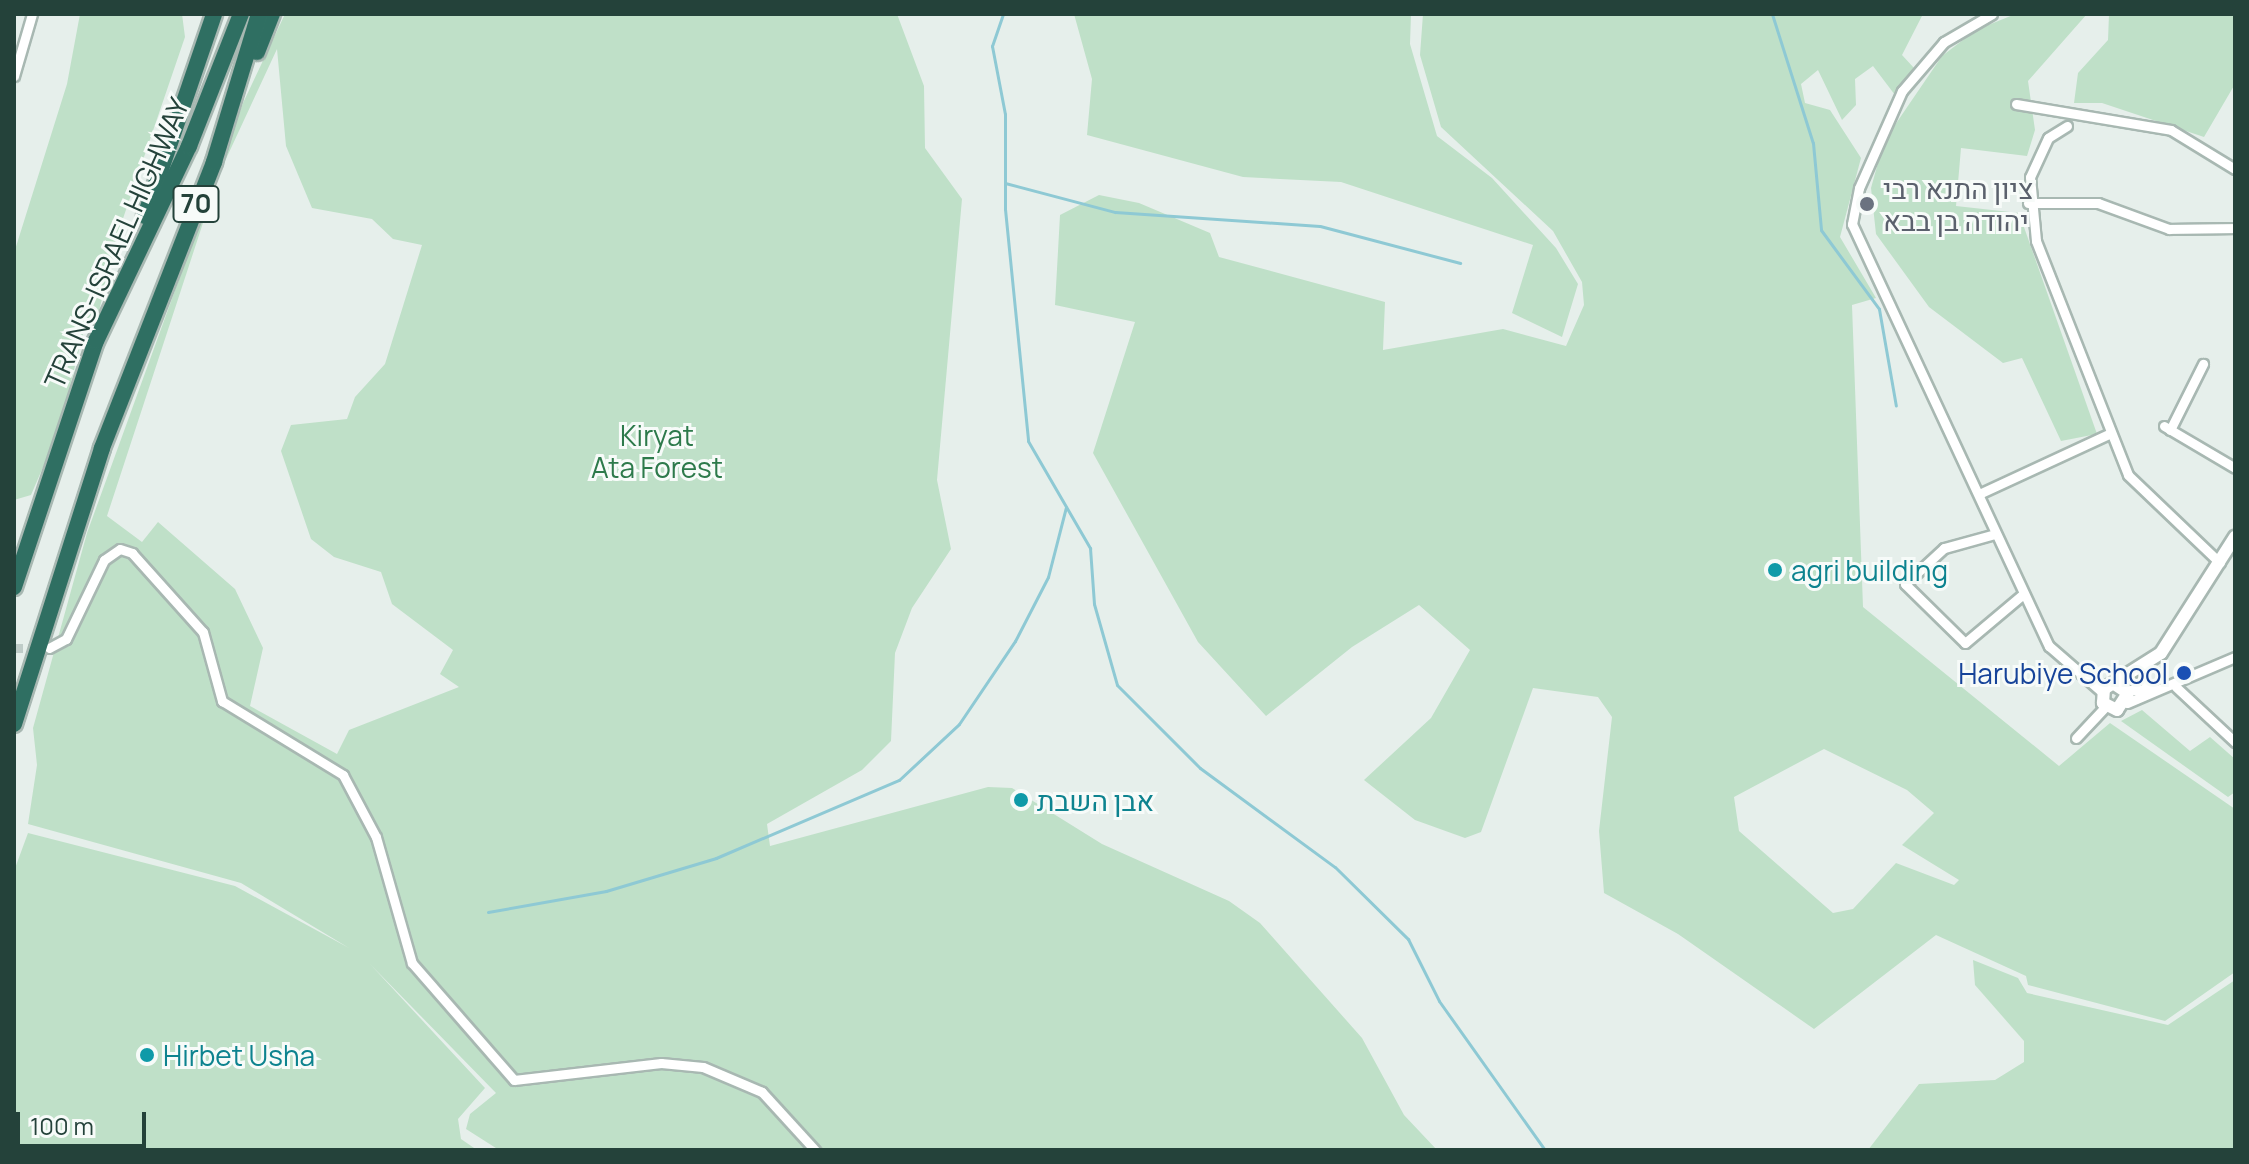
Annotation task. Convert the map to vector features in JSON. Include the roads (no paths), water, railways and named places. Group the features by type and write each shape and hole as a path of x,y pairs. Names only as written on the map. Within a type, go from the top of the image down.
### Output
{"highway":[{"path":"96,341 214,14"},
{"name":"TRANS-ISRAEL HIGHWAY","path":"14,587 96,341 189,146 241,14"},
{"name":"TRANS-ISRAEL HIGHWAY","path":"14,724 102,448 214,162 259,14"},
{"path":"214,162 272,14"}],"street":[{"path":"14,76 32,14"},
{"path":"1992,14 1944,42 1902,91 1859,188 1852,224 1979,494 2022,595 2049,646 2102,692 2106,706"},
{"path":"2016,104 2171,130 2235,169"},
{"path":"2067,126 2037,156 2028,203 2111,433 2146,498 2220,563"},
{"path":"2028,203 2098,203 2169,229 2235,228"},
{"path":"2203,364 2167,428 2235,468"},
{"path":"1979,494 2111,433"},
{"path":"1995,534 1944,548 1905,584 1965,643 2022,595"},
{"path":"2127,697 2146,667 2171,641 2235,537"},
{"path":"49,648 66,639 104,560 120,549 132,553 203,632 222,701 343,775 376,837 412,963 514,1080 661,1063 703,1067 762,1092 815,1150"},
{"path":"2076,738 2106,706 2127,697 2176,687 2235,657"},
{"path":"2102,692 2146,667"},
{"path":"2146,667 2142,680 2159,690"},
{"path":"2113,683 2127,697"},
{"path":"2176,687 2235,742"}],"waterway":[{"path":"1003,14 992,46 1005,114 1005,209 1028,441 1090,548 1094,604 1117,685 1200,768 1335,867 1408,939 1439,1001 1545,1150"},
{"path":"1772,14 1813,143 1821,230 1879,309 1896,406"},
{"path":"1005,183 1115,212 1320,226 1460,263"},
{"path":"488,912 606,891 716,858 899,780 959,724 1015,641 1048,577 1066,507"}],"tunnel":[{"path":"14,648 39,648"}],"place":[{"name":"ציון התנא רבי יהודה בן בבא","path":"1867,204"},
{"name":"agri building","path":"1775,570"},
{"name":"Harubiye School","path":"2184,673"},
{"name":"אבן השבת","path":"1021,800"},
{"name":"Hirbet Usha","path":"147,1055"}],"park label":[{"name":"Kiryat Ata Forest","path":"657,451"}]}
